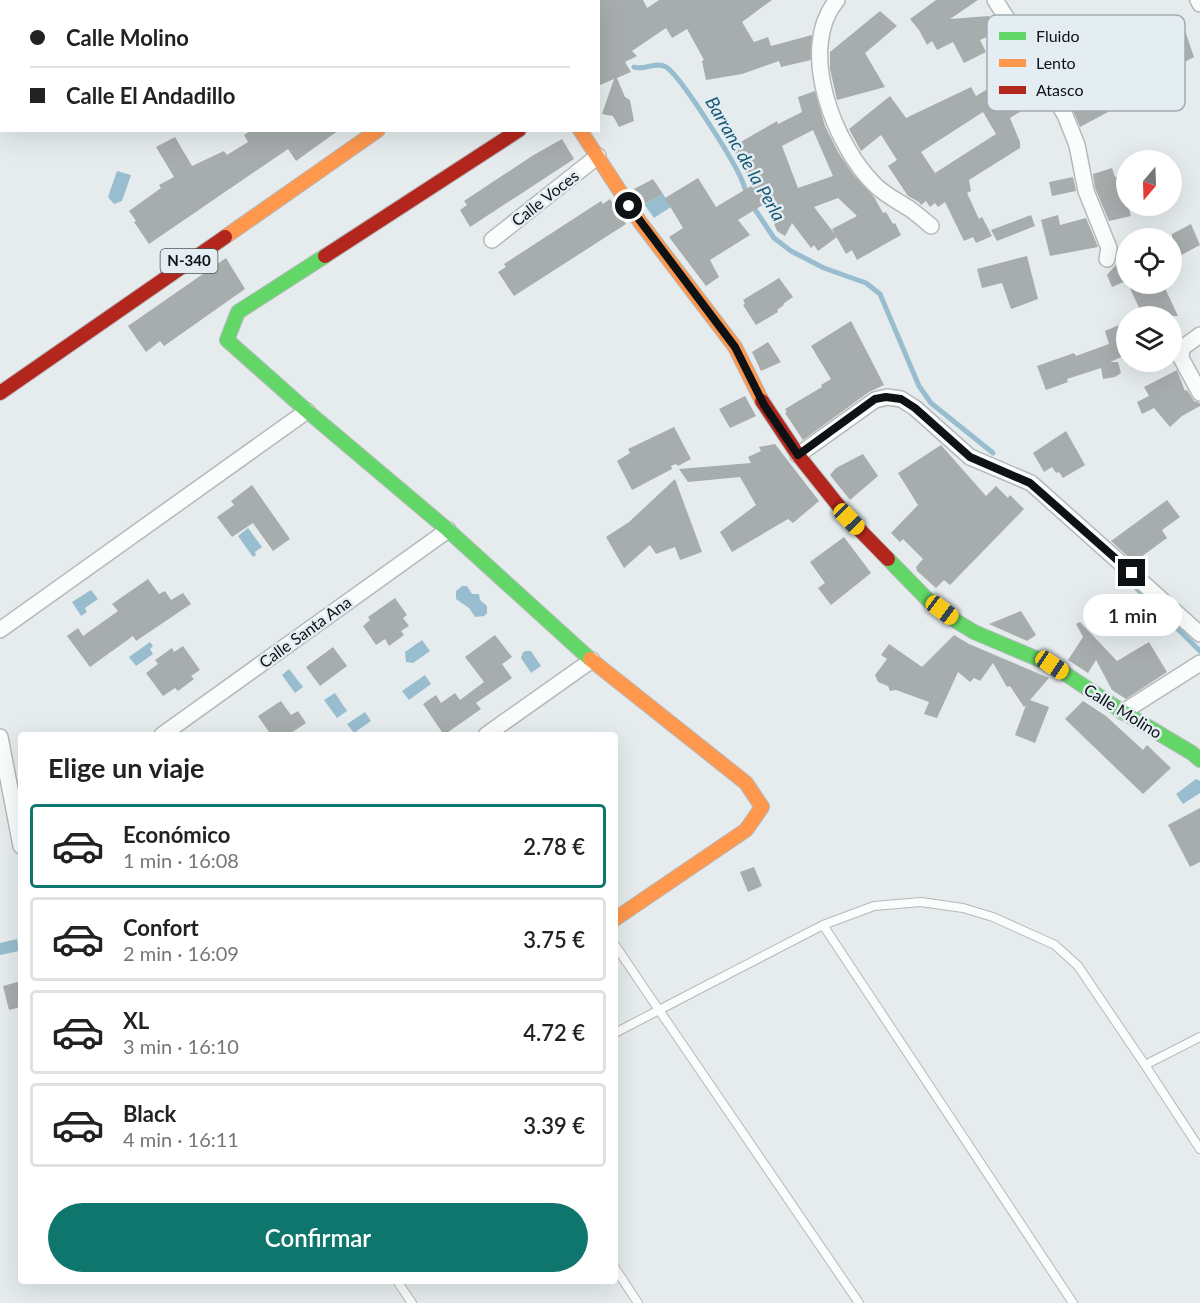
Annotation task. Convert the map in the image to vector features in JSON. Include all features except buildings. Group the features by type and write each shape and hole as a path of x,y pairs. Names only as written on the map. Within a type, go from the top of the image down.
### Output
{"main road":[{"name":"N-340","path":"0,393 375,132"},
{"path":"516,132 238,312 227,340 448,530 592,660 746,783 762,807 746,830 618,917"},
{"name":"Calle Molino","path":"581,132 640,222 735,347 764,405 798,455 849,519 928,600 974,632 1052,665 1200,760"}],"street":[{"path":"837,0 823,24 820,53 824,90 842,138 855,162 874,184 932,226"},
{"path":"995,0 1005,15"},
{"path":"1063,111 1077,145 1086,191 1109,248 1107,259"},
{"name":"Calle Voces","path":"492,240 598,156"},
{"path":"1200,335 1182,348 1181,358 1200,393"},
{"path":"798,455 875,399 886,397 901,399 915,408 970,457 1030,483 1200,634"},
{"path":"0,630 307,411"},
{"name":"Calle Santa Ana","path":"166,732 448,530"},
{"path":"490,732 592,660"},
{"path":"1123,712 1200,663"},
{"path":"0,737 18,819"}],"lane":[{"path":"618,1031 824,925 874,906 921,902 963,908 1023,929 1055,945 1078,966 1200,1149"},
{"path":"824,925 1073,1303"},
{"path":"618,949 859,1303"},
{"path":"1145,1065 1200,1037"},
{"path":"618,1273 638,1303"},
{"path":"399,1284 412,1303"}],"water":[{"path":"117,171 131,175 122,201 114,204 108,197"},
{"path":"663,194 671,207 654,218 644,204"},
{"path":"248,528 262,547 255,552 256,555 253,557 238,536"},
{"path":"462,586 467,586 472,594 479,594 480,600 487,606 487,613 484,616 475,617 469,608 456,599 456,591"},
{"path":"91,590 98,599 85,608 87,612 81,616 72,602"},
{"path":"422,640 430,651 413,663 406,662 405,652"},
{"path":"150,642 153,646 150,649 153,654 136,666 129,657"},
{"path":"531,651 541,666 531,673 521,658 523,652"},
{"path":"289,669 303,687 295,693 282,675"},
{"path":"425,675 431,684 409,700 402,691"},
{"path":"335,693 347,711 337,718 324,700"},
{"path":"365,712 371,721 355,732 347,724"},
{"path":"1196,779 1200,781 1200,793 1183,804 1176,794"},
{"path":"17,939 18,951 0,955 0,943"}],"waterway":[{"name":"Barranc de la Perla","path":"634,67 662,65 673,73 693,99 725,149 747,194"},
{"name":"Barranc de la Perla","path":"752,205 774,238 791,251 824,268 866,283 880,294 919,386 931,403 993,453"},
{"name":"Barranc de la Perla","path":"1126,578 1200,651"}],"traffic: fast":[{"path":"325,256 238,312 227,340 448,530 590,659"},
{"path":"888,559 928,600 956,621 974,632 1052,665 1200,760"}],"traffic: slow":[{"path":"225,237 375,132"},
{"path":"581,132 640,222 735,347 762,401"},
{"path":"590,659 746,783 762,807 746,830 618,917"}],"traffic: jam":[{"path":"325,256 516,132"},
{"path":"0,393 225,237"},
{"path":"762,401 798,455 849,519 888,559"}],"route":[{"path":"629,206 735,347 764,405 798,455 875,399 886,397 901,399 915,408 970,457 1030,483 1132,573"}]}
